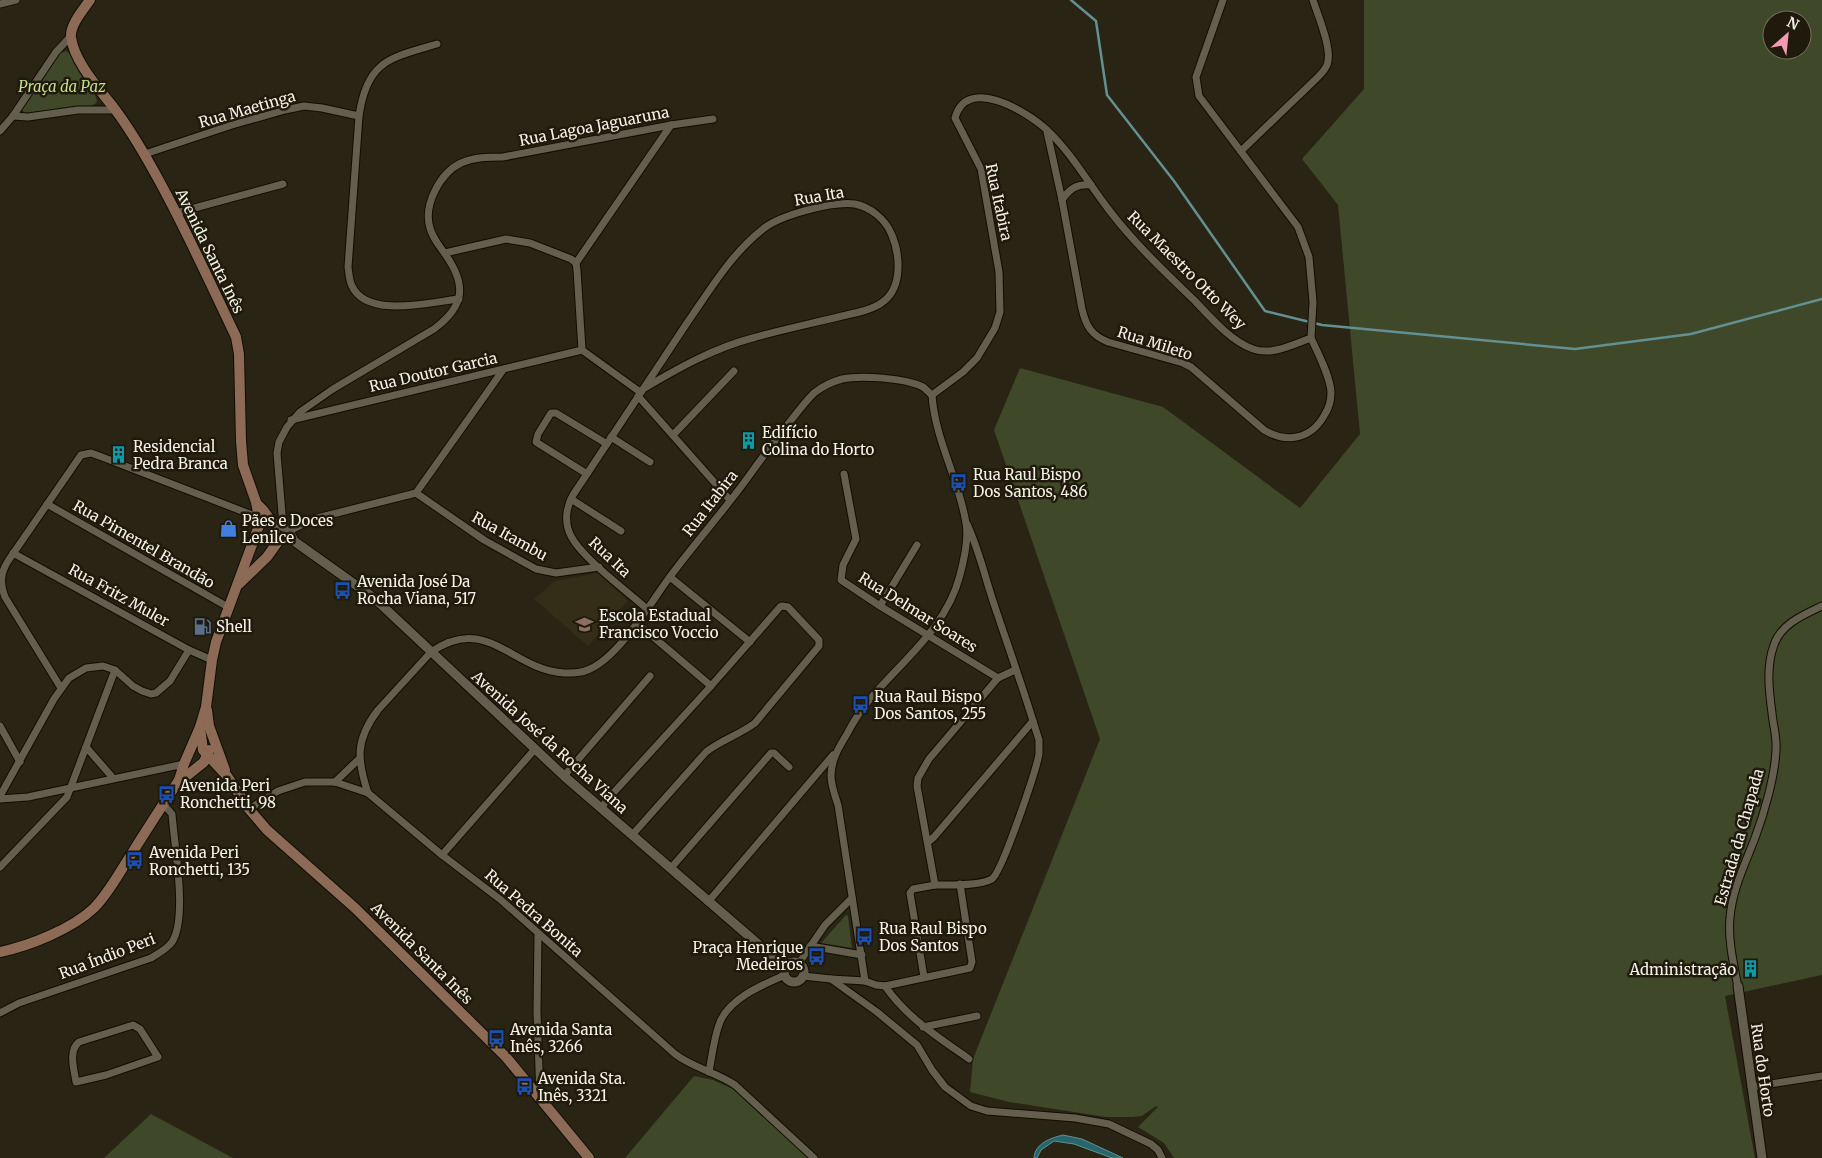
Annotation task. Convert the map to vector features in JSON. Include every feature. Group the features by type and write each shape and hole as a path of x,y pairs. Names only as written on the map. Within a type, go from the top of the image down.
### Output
{"main road":[{"path":"71,36 80,15 90,0"},
{"name":"Avenida Santa Inês","path":"71,36 80,60 94,84 115,110 145,154 176,213 236,338 240,354 243,464 256,502 264,510 265,519 276,532 275,546"},
{"path":"179,780 204,762 207,751 206,708 216,642 239,584 254,539 265,519"},
{"path":"254,539 263,547 269,549 275,546"},
{"path":"239,584 267,557 275,546"},
{"path":"0,952 22,947 49,936 93,909 107,891 179,780 184,764 205,726"},
{"name":"Avenida Santa Inês","path":"205,726 220,756 227,776"},
{"path":"207,751 220,756"},
{"path":"184,764 207,751"},
{"name":"Avenida Santa Inês","path":"207,751 227,776 249,810 276,839 355,908 506,1057 589,1158"}],"street":[{"path":"0,4 16,0"},
{"path":"1223,0 1196,77 1196,85 1199,96 1298,227 1304,239 1310,258 1312,281 1311,338"},
{"path":"1241,151 1306,90 1327,64 1328,52 1313,0"},
{"path":"0,131 13,116 45,67 71,36"},
{"path":"437,44 394,58 381,66 367,85 361,102 359,116 348,267 352,287 358,295 374,305 395,306 459,299"},
{"name":"Rua Maestro Otto Wey","path":"973,99 984,98 1012,106 1034,119 1047,130 1077,164 1109,210 1146,252 1207,314 1239,341 1251,348 1269,352 1311,338"},
{"name":"Rua Itabira","path":"431,652 440,645 461,639 482,639 494,643 544,669 578,674 590,670 603,661 637,623 670,577 810,397 824,386 841,379 861,376 911,383 924,388 932,395 963,372 976,358 995,328 1000,312 999,272 981,169 955,118 961,104 966,100 973,99"},
{"name":"Rua Maetinga","path":"145,154 232,125 304,106 359,116"},
{"path":"13,116 28,117 78,110 115,110"},
{"name":"Rua Lagoa Jaguaruna","path":"459,299 460,287 458,277 445,254 434,240 429,225 428,212 432,198 438,185 448,172 460,164 479,158 503,157 671,125 713,119"},
{"path":"671,125 576,263 582,350 640,392 673,435 730,500"},
{"name":"Rua Mileto","path":"1047,130 1085,322 1090,331 1098,338 1182,363 1192,368 1264,430 1282,438 1300,437 1309,433 1317,426 1327,410 1331,392 1311,338"},
{"path":"176,213 283,184"},
{"path":"1062,200 1074,187 1084,184 1091,185"},
{"name":"Rua Ita","path":"640,392 701,356 720,348 757,336 853,314 875,307 884,301 895,285 898,267 895,243 889,229 882,219 867,208 860,205 843,204 792,215 766,226 754,236 718,277 640,392 571,499 567,510 567,520 570,534 580,549 647,609"},
{"path":"445,254 495,240 511,239 546,249 571,259 576,263"},
{"path":"275,546 294,541 286,528 277,453 279,442 291,420 310,404 333,389 434,329 452,314 459,299"},
{"name":"Rua Doutor Garcia","path":"291,420 582,350"},
{"path":"62,688 6,597 1,587 1,579 2,570 13,552 80,456 91,454 286,528 325,515 416,493 503,370"},
{"path":"673,435 734,371"},
{"path":"924,977 910,893 913,889 935,885 960,884 991,879 995,876 1005,856 1039,754 1039,740 1033,721 1015,670 977,547 966,524 936,423 932,395"},
{"path":"587,474 536,442 538,434 551,413 556,413 650,462"},
{"name":"Rua Delmar Soares","path":"844,474 856,539 843,565 841,580 998,678"},
{"name":"Rua Itambu","path":"416,493 484,540 536,569 556,573 599,567"},
{"path":"571,499 621,531"},
{"name":"Rua Pimentel Brandão","path":"47,504 228,608"},
{"path":"708,902 835,753 853,723 870,700 930,635 953,597 960,578 964,557 966,524"},
{"name":"Avenida José da Rocha Viana","path":"294,541 374,598 535,750 633,834 785,970"},
{"path":"880,606 918,545"},
{"name":"Rua Fritz Muler","path":"13,552 189,650 212,660"},
{"path":"670,577 750,642"},
{"name":"Estrada da Chapada","path":"1738,984 1730,938 1730,916 1741,874 1764,810 1776,758 1776,735 1769,690 1771,657 1774,645 1781,631 1789,624 1822,606"},
{"path":"602,808 606,801 780,607 788,607 819,640 820,644 817,649 762,716 742,733 718,743 706,752 633,834"},
{"path":"637,623 711,686"},
{"path":"184,764 28,797 10,800 0,798 69,678 86,668 103,666 114,670 142,691 150,694 156,693 170,680 189,650"},
{"path":"368,793 359,759 365,732 370,720 431,652"},
{"path":"0,867 63,802 72,787 114,670"},
{"path":"935,885 917,786 918,778 929,760 998,678 1015,670"},
{"path":"564,776 650,676"},
{"path":"928,842 1033,721"},
{"path":"0,726 20,762"},
{"path":"86,747 114,778"},
{"path":"442,856 535,750"},
{"path":"671,868 772,753 789,767"},
{"path":"835,753 831,776 838,805 865,982"},
{"path":"335,782 359,759"},
{"name":"Rua Pedra Bonita","path":"249,810 266,798 290,786 305,782 335,782 368,793 442,856 501,900 674,1054 690,1064 736,1085 814,1158"},
{"name":"Rua Índio Peri","path":"0,1013 19,1003 151,958 169,946 177,932 180,902 172,814 163,804"},
{"path":"803,976 865,982 885,986 970,968 972,962 960,884"},
{"path":"799,963 825,925 852,898"},
{"path":"538,934 537,1011 540,1098"},
{"path":"810,946 862,955"},
{"path":"709,1072 717,1032 724,1015 743,997 785,970 790,962 799,963 804,969 803,976 793,981 787,979 785,970"},
{"path":"831,979 877,1012 910,1039 921,1051 945,1087 971,1106 987,1111 1076,1118 1109,1124 1151,1144 1158,1150 1162,1158"},
{"name":"Rua do Horto","path":"1738,984 1762,1158"},
{"path":"885,986 897,1003 923,1027 969,1059"},
{"path":"923,1027 977,1016"},
{"path":"134,1025 140,1029 158,1057 106,1076 76,1082 72,1053 73,1047 79,1042 99,1035 134,1025"},
{"path":"1751,1087 1822,1076"}],"shaded area":[{"name":"Escola Estadual Francisco Voccio","path":"598,573 628,601 588,646 534,599 555,581"}],"green space":[{"path":"1364,0 1822,0 1822,975 1725,996 1755,1158 1174,1158 1164,1143 1138,1127 1158,1107 1156,1106 1142,1116 1106,1117 1009,1102 970,1092 973,1059 1100,739 994,430 1020,368 1163,407 1300,508 1360,434 1338,205 1302,159 1364,89"},
{"name":"Praça da Paz","path":"66,51 97,101 90,106 25,113 21,109 57,55"},
{"path":"846,915 848,916 852,948 821,943"},
{"path":"694,1076 713,1080 737,1091 810,1158 625,1158"},
{"path":"151,1114 233,1158 104,1158"}],"water":[{"path":"1063,1135 1082,1139 1123,1158 1112,1158 1074,1144 1054,1141 1041,1150 1037,1158 1034,1158 1040,1145"}],"waterway":[{"path":"1071,0 1096,21 1107,95 1174,181 1265,311 1322,325 1575,349 1691,334 1822,299"}],"place":[{"name":"Edifício Colina do Horto","path":"748,441"},
{"name":"Residencial Pedra Branca","path":"119,455"},
{"name":"Rua Raul Bispo Dos Santos, 486","path":"959,483"},
{"name":"Pães e Doces Lenilce","path":"228,529"},
{"name":"Avenida José Da Rocha Viana, 517","path":"343,590"},
{"name":"Escola Estadual Francisco Voccio","path":"585,624"},
{"name":"Shell","path":"202,626"},
{"name":"Rua Raul Bispo Dos Santos, 255","path":"860,705"},
{"name":"Avenida Peri Ronchetti, 98","path":"166,794"},
{"name":"Avenida Peri Ronchetti, 135","path":"135,861"},
{"name":"Rua Raul Bispo Dos Santos","path":"865,937"},
{"name":"Praça Henrique Medeiros","path":"817,956"},
{"name":"Administração","path":"1750,969"},
{"name":"Avenida Santa Inês, 3266","path":"496,1038"},
{"name":"Avenida Sta. Inês, 3321","path":"524,1087"}]}
